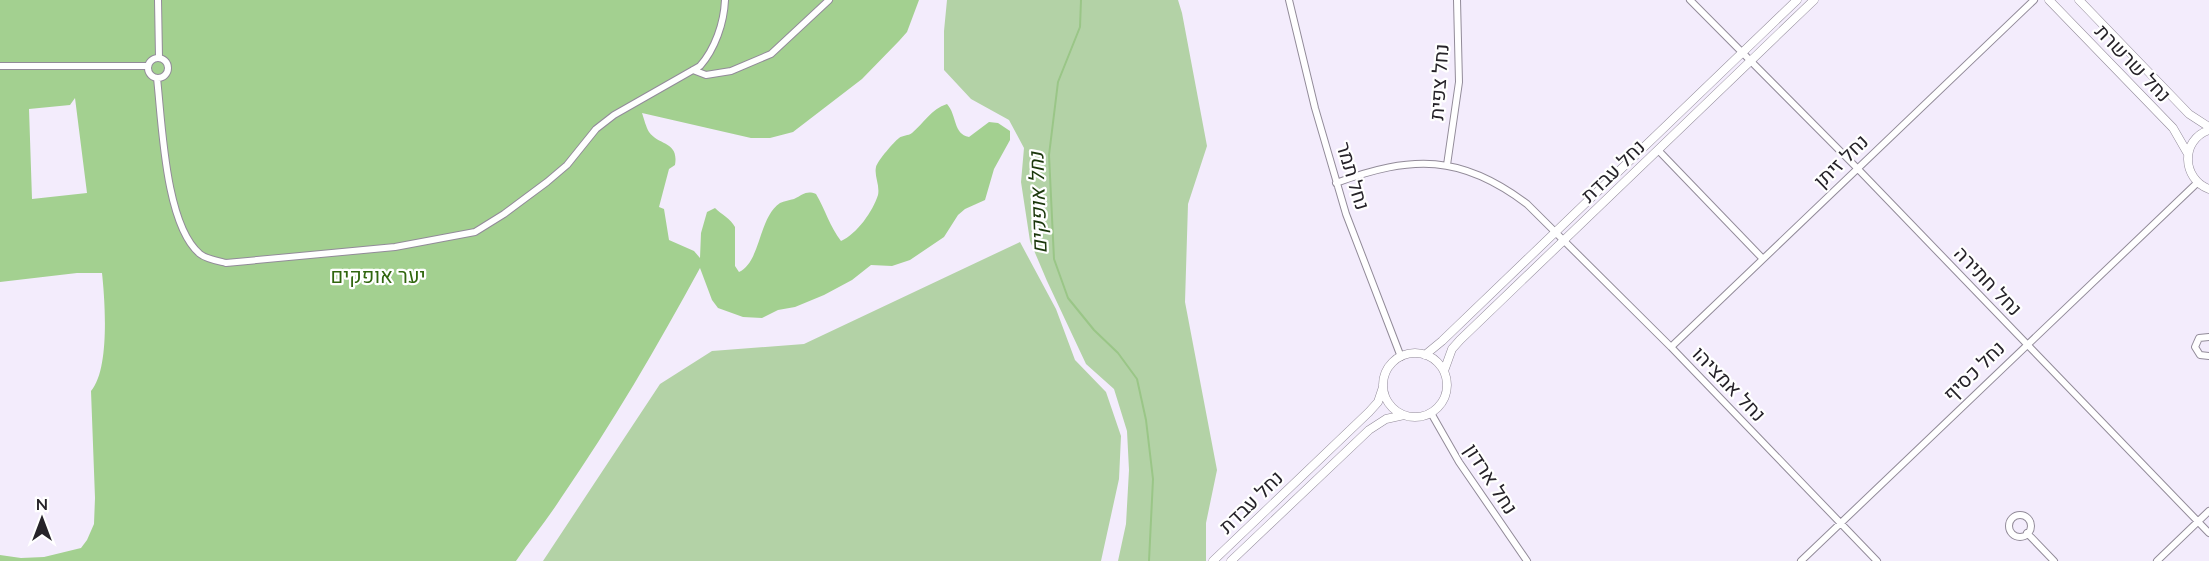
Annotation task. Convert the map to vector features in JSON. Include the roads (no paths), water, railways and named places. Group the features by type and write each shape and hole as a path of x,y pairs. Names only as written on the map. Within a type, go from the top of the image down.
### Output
{"street":[{"path":"159,0 159,57"},
{"path":"159,57 151,60 148,66 150,73 157,78 167,175 172,201 189,242 201,256 226,263 395,247 475,232 547,182 567,165 596,129 614,115 700,66 708,57 714,44 725,0"},
{"path":"693,70 706,75 731,71 771,54 830,0"},
{"name":"נחל תמר","path":"1289,0 1336,183 1401,357"},
{"name":"נחל צפית","path":"1447,165 1459,82 1458,0"},
{"name":"נחל חתירה","path":"1690,0 1857,168 2209,533"},
{"name":"נחל עבדת","path":"1425,355 1797,0"},
{"name":"נחל עבדת","path":"1444,371 1452,349 1460,340 1814,0"},
{"name":"נחל זיתן","path":"1671,347 2034,0"},
{"name":"נחל שרשרת","path":"2049,0 2173,128 2188,154 2189,169 2197,183"},
{"name":"נחל שרשרת","path":"2079,0 2189,114 2209,128"},
{"path":"157,78 164,76 169,70 168,63 159,57"},
{"path":"0,66 148,66"},
{"path":"2188,154 2196,137 2209,128"},
{"path":"1658,150 1763,259"},
{"name":"נחל אמציהו","path":"1336,183 1372,170 1421,163 1447,165 1476,173 1503,186 1527,204 1671,347 1877,561"},
{"path":"2197,183 2209,189"},
{"name":"נחל כסיף","path":"1801,561 2197,183"},
{"path":"2209,337 2199,338 2195,347 2200,356 2209,356"},
{"path":"1409,354 1425,355 1439,364 1444,371 1447,390 1439,407 1431,413 1422,416 1404,415 1390,404 1383,387 1388,369 1401,357 1409,354"},
{"name":"נחל עבדת","path":"1213,561 1369,412 1378,402 1383,387"},
{"name":"נחל ארדון","path":"1431,413 1459,462 1527,561"},
{"name":"נחל עבדת","path":"1230,561 1369,430 1386,419 1404,415"},
{"path":"2157,561 2209,511"},
{"path":"2027,533 2054,561"}],"waterway":[{"name":"נחל אופקים","path":"1081,0 1080,27 1058,82 1049,155 1054,259 1068,298 1094,330 1118,353 1137,379 1146,420 1153,479 1149,561"}],"park label":[{"name":"יער אופקים","path":"378,276"}]}
